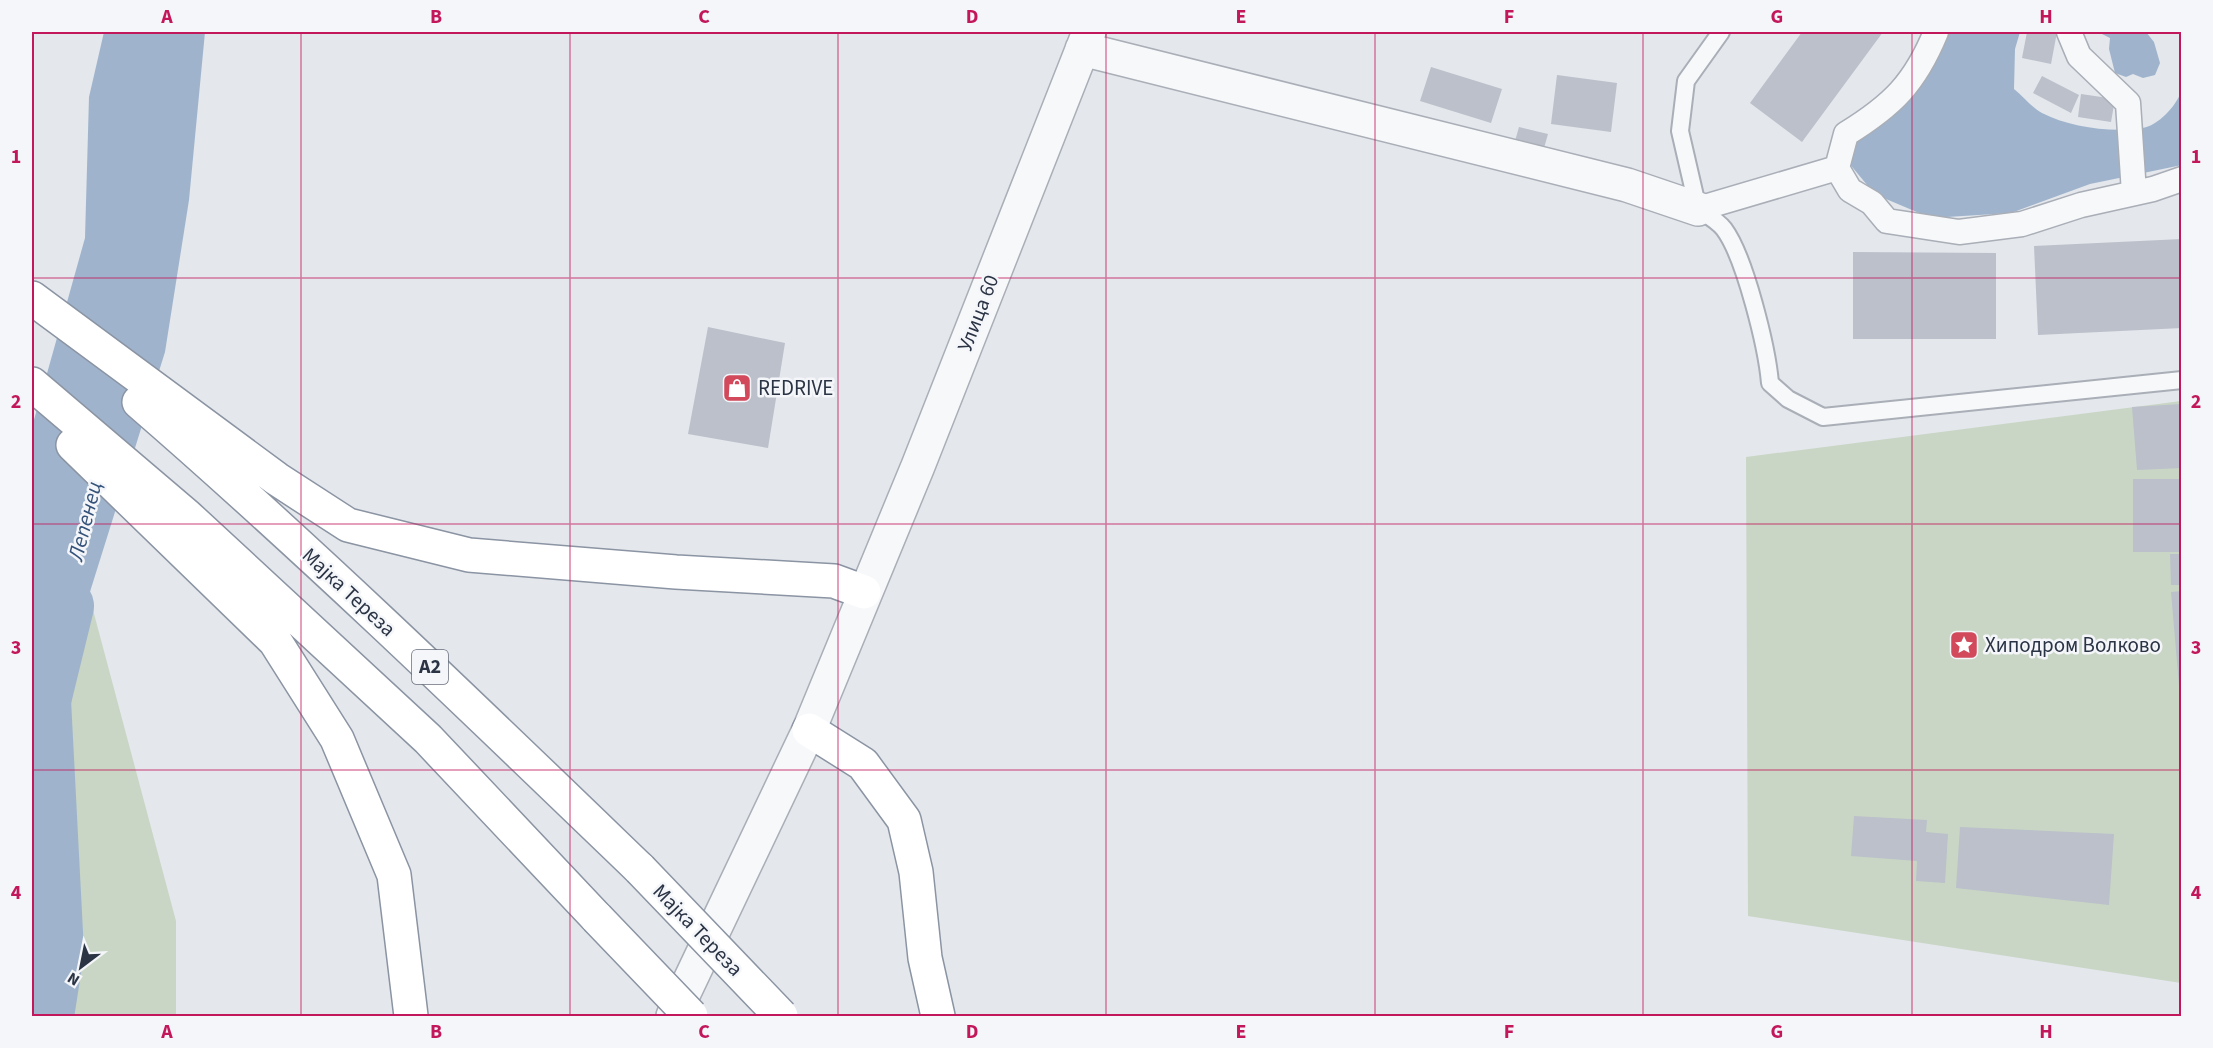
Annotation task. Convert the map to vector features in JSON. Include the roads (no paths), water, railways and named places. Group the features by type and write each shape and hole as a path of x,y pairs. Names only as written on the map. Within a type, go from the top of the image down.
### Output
{"highway":[{"path":"32,298 221,455 348,525 469,555 676,572 834,581 864,592"},
{"name":"Мајка Тереза","path":"32,309 221,455 443,679 640,869 781,1017"},
{"name":"A2","path":"32,384 177,527 428,739 691,1017"},
{"path":"32,403 177,527 275,641 337,739 394,875 411,1017"},
{"path":"809,730 863,764 904,820 916,872 925,958 938,1017"}],"street":[{"path":"1936,32 1912,81 1876,116 1846,134 1837,168 1850,190 1872,203 1887,221 1959,232 2022,224 2082,205 2181,179"},
{"path":"2069,32 2079,56 2128,103 2134,193"},
{"path":"1085,40 1627,185 1698,209 1837,168"},
{"name":"Улица 60","path":"673,1017 809,730 864,592 918,466 1085,40"}],"lane":[{"path":"1721,32 1686,81 1680,131 1698,209 1723,227 1738,251 1768,361 1770,383 1788,399 1823,417 2181,380"}],"water":[{"path":"104,32 205,32 189,200 165,352 89,595 71,704 32,677 32,427 85,238 89,97"},
{"path":"1941,32 2020,32 2015,49 2014,89 2042,113 2065,122 2091,128 2118,130 2142,128 2154,124 2166,114 2181,92 2182,165 2090,184 2011,213 1931,218 1886,199 1868,186 1848,162 1852,138"},
{"path":"2098,32 2146,32 2154,42 2160,63 2155,75 2143,78 2133,74 2126,77 2115,73 2109,49 2110,38"}],"waterway":[{"name":"Лепенец","path":"44,1016 54,952 41,700 64,606"}],"place":[{"name":"REDRIVE","path":"737,388"},
{"name":"Хиподром Волково","path":"1964,645"}]}
